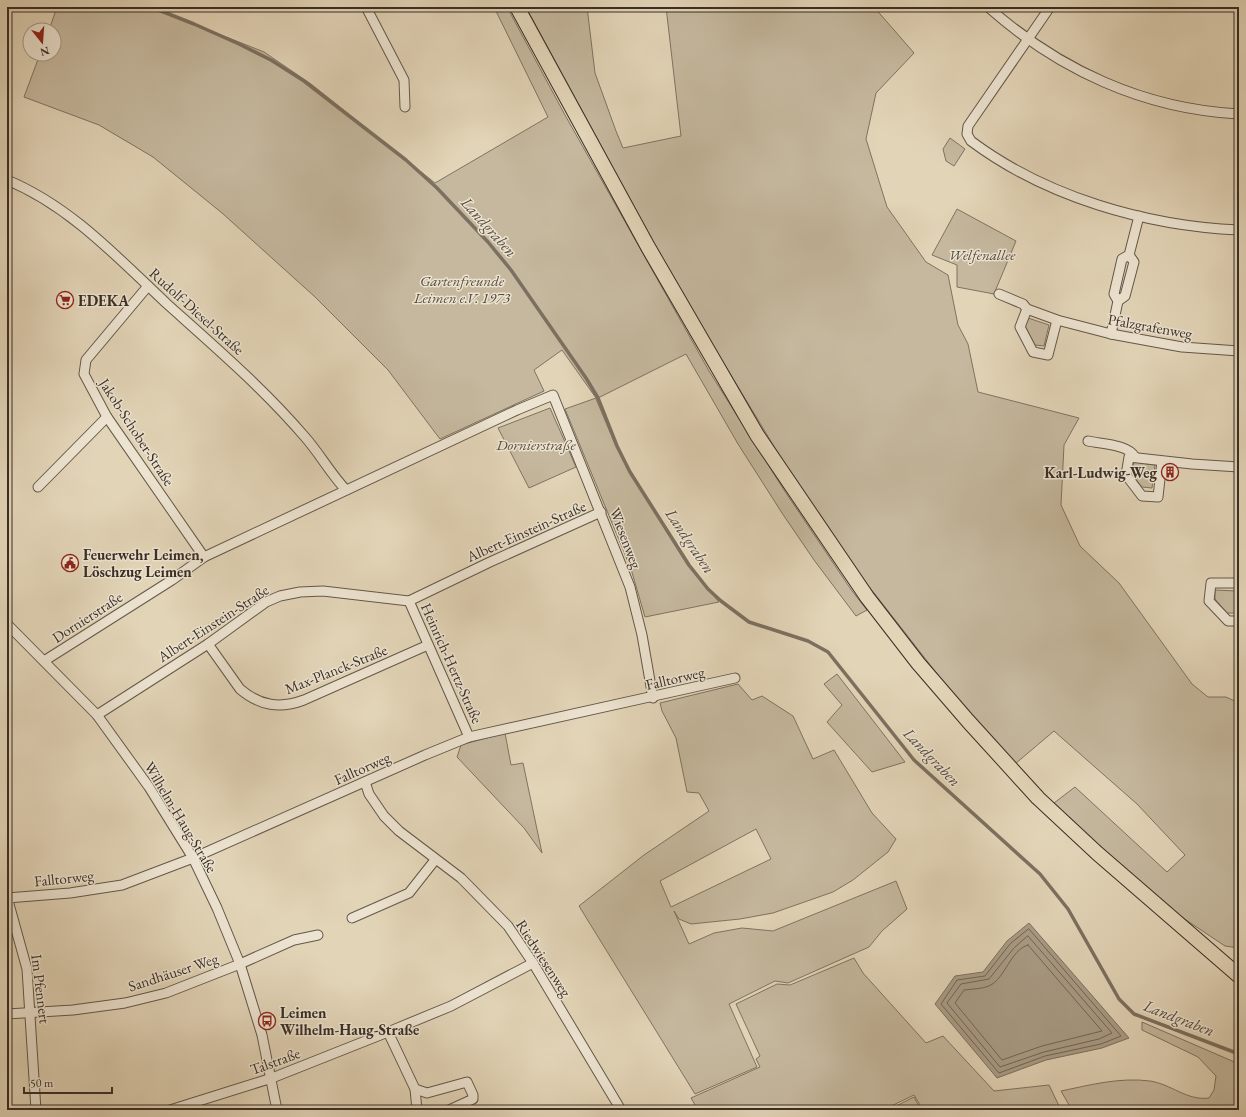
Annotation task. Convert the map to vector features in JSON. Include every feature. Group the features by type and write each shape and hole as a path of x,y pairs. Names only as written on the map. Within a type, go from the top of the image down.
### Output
{"main road":[{"path":"517,7 648,247 757,435 867,597 918,663 1038,798 1097,854 1239,976"},
{"path":"1198,940 1239,965"}],"street":[{"path":"366,7 404,80 405,107"},
{"path":"988,7 1028,40 1052,56 1085,74 1134,94 1180,106 1239,114"},
{"path":"1050,7 969,124 967,132 969,139 1012,167 1058,189 1097,204 1139,216 1184,225 1239,230"},
{"name":"Rudolf-Diesel-Straße","path":"7,180 30,189 52,202 97,238 249,378 305,437 346,490"},
{"path":"1111,334 1118,300 1114,294 1122,259 1129,255 1139,216"},
{"name":"Jakob-Schober-Straße","path":"148,286 86,360 84,367 87,382 107,417 204,557"},
{"name":"Pfalzgrafenweg","path":"999,294 1023,304 1027,309 1057,320 1111,334 1182,347 1239,351"},
{"path":"1027,309 1020,327 1033,352 1048,356 1057,320"},
{"name":"Dornierstraße","path":"44,660 53,656 204,557 517,410 553,395"},
{"name":"Wiesenweg","path":"553,395 630,587 642,635 653,698"},
{"path":"38,487 107,417"},
{"path":"1088,442 1125,449 1132,453 1135,457"},
{"path":"1162,461 1158,497 1142,496 1126,475 1129,457 1239,467"},
{"name":"Albert-Einstein-Straße","path":"97,715 208,644 266,602 280,596 300,592 323,592 409,601 490,562 601,512"},
{"path":"1239,583 1211,583 1209,601 1228,621 1239,621"},
{"name":"Heinrich-Hertz-Straße","path":"409,601 469,737"},
{"name":"Wilhelm-Haug-Straße","path":"7,624 97,715 149,786 193,858 217,908 240,964 262,1035 272,1078 277,1110"},
{"name":"Max-Planck-Straße","path":"208,644 243,692 256,701 277,706 286,706 304,700 428,646"},
{"name":"Falltorweg","path":"7,898 70,893 122,885 193,858 469,737 653,698 735,678"},
{"name":"Riedwiesenweg","path":"364,782 369,794 384,816 406,837 461,878 508,926 533,963 620,1110"},
{"path":"352,918 409,894 435,860"},
{"name":"Im Pfennert","path":"7,898 28,969 36,1110"},
{"name":"Sandhäuser Weg","path":"7,1014 72,1010 125,1003 166,993 240,964 294,940 318,935"},
{"name":"Talstraße","path":"170,1110 272,1078 388,1032 451,1006 533,963"},
{"path":"388,1032 415,1089 417,1110"},
{"path":"415,1089 420,1092 430,1093 467,1082 473,1095 473,1100 449,1110"}],"green space":[{"name":"Gartenfreunde Leimen e.V. 1973","path":"57,7 151,7 264,52 311,84 435,183 548,117 494,7 507,7 565,115 709,371 784,490 852,591 867,610 856,616 814,560 738,444 686,354 596,399 629,472 688,566 719,602 645,617 631,569 565,409 596,398 562,350 534,370 544,391 440,439 388,370 314,296 222,213 153,157 99,125 24,97 37,62 62,62 62,22 52,22"},
{"path":"526,7 587,7 595,73 623,148 681,136 666,7 874,7 914,53 876,93 866,139 887,207 926,262 948,275 958,325 968,344 978,392 1079,418 1064,445 1061,505 1080,546 1119,583 1192,684 1208,697 1226,697 1239,703 1239,948 1225,946 1177,914 1085,834 1054,803 1075,787 1167,872 1185,855 1137,804 1054,731 1015,764 956,698 846,557 775,448 677,286"},
{"path":"950,138 965,149 954,166 946,161 943,149"},
{"name":"Welfenallee","path":"957,209 1016,241 994,294 957,287 957,265 932,255"},
{"path":"1028,318 1049,325 1044,346 1035,345 1025,326"},
{"name":"Dornierstraße","path":"550,408 576,467 529,488 498,428"},
{"path":"1134,462 1155,465 1152,488 1142,487 1131,473"},
{"path":"1215,590 1237,591 1236,613 1227,613 1215,599"},
{"path":"837,674 905,762 872,772 827,722 842,705 824,684"},
{"path":"738,684 752,700 762,696 793,716 813,759 834,750 872,813 896,839 888,852 853,880 833,892 773,913 740,919 691,924 679,919 674,911 689,944 714,933 742,928 773,931 896,881 907,909 882,931 869,947 788,983 775,981 729,1004 757,1067 695,1094 579,906 644,855 709,811 699,793 687,792 676,738 662,711 660,703","holes":["756,829 771,859 671,907 660,881"]},
{"path":"505,733 511,765 523,763 542,853 524,828 457,757 461,745"},
{"path":"854,958 863,973 926,1043 943,1036 994,1091 1049,1085 1061,1110 923,1110 914,1095 883,1110 698,1110 691,1098 760,1067 756,1059 760,1056 736,1004 777,984 790,985"},
{"path":"1142,1022 1239,1064 1239,1110 1072,1110 1061,1091 1116,1081 1150,1081 1165,1085 1186,1095 1209,1098 1214,1090 1216,1076 1198,1057 1142,1030"},
{"path":"914,1097 921,1110 888,1110"}],"water":[{"path":"1029,923 1129,1038 1102,1048 1046,1060 997,1078 935,1004 955,976 983,972 1007,941"}],"waterway":[{"name":"Landgraben","path":"151,7 194,24 271,60 304,81 406,160 437,188 488,242 511,270 586,378 598,398 617,446 630,472 689,565 708,589 749,622 808,641 828,652 914,760 1040,874 1068,909 1119,999 1134,1014 1239,1054"}],"place":[{"name":"EDEKA","path":"65,300"},
{"name":"Karl-Ludwig-Weg","path":"1170,472"},
{"name":"Feuerwehr Leimen, Löschzug Leimen","path":"70,563"},
{"name":"Leimen Wilhelm-Haug-Straße","path":"267,1021"}]}
